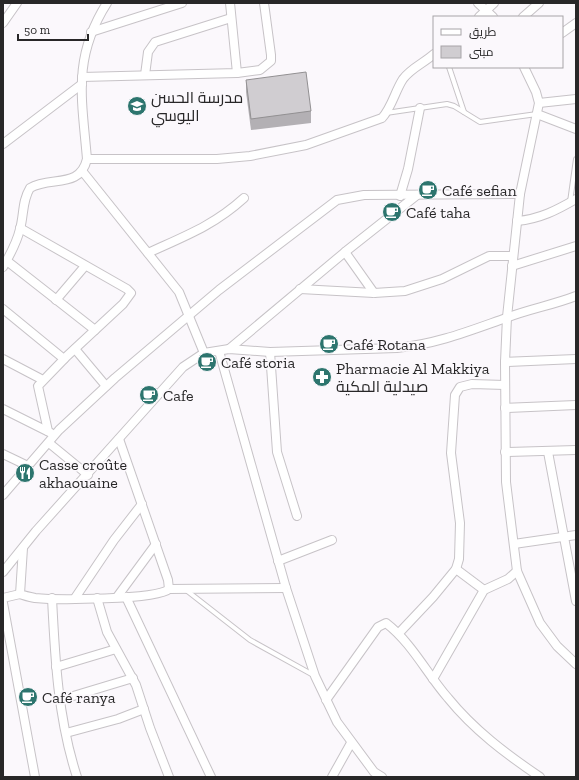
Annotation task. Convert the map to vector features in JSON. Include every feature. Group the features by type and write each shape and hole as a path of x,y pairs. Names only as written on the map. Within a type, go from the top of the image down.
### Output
{"street":[{"path":"3,23 17,3"},
{"path":"95,330 5,264 20,228 24,200 30,188 72,178 83,172 88,159 82,81 84,56 91,32 106,3"},
{"path":"91,32 182,3"},
{"path":"230,3 237,72"},
{"path":"3,144 82,81 145,75 260,70 271,61 272,55 264,3"},
{"path":"478,3 490,14 494,3"},
{"path":"524,16 540,3"},
{"path":"145,75 148,52 155,42 231,18"},
{"path":"563,32 576,23"},
{"path":"88,159 217,159 272,152 306,145 378,120 386,113 404,78 412,69 433,55"},
{"path":"524,68 536,92 539,103 520,194 507,317 505,362 505,452 508,495 517,570 540,623 557,646 576,664"},
{"path":"539,103 576,99"},
{"path":"400,196 408,169 420,108"},
{"path":"537,114 576,129"},
{"path":"83,172 179,292 204,353"},
{"path":"3,495 49,443 52,433 188,314 337,200 364,196 520,194"},
{"path":"229,349 345,252 417,196"},
{"path":"148,253 206,227 227,213 244,198"},
{"path":"517,221 530,220 542,216 573,201"},
{"path":"20,228 128,289 131,293 123,304 64,358 43,380 37,389 52,433"},
{"path":"512,266 576,246"},
{"path":"345,252 374,293"},
{"path":"300,289 374,293 412,289 442,279 489,256 513,256"},
{"path":"56,300 86,266"},
{"path":"3,572 36,531 184,367 204,353 229,349 270,352 418,346 455,337 507,317 576,296"},
{"path":"3,309 64,358"},
{"path":"75,348 106,386"},
{"path":"219,351 278,561 315,676 337,722 351,743 374,772 382,777"},
{"path":"270,352 277,452 297,516"},
{"path":"3,359 43,380"},
{"path":"505,362 576,359"},
{"path":"399,633 433,597 456,569 459,559 460,523 451,453 455,396 460,387 472,384 505,385"},
{"path":"505,408 576,404"},
{"path":"3,409 52,433"},
{"path":"119,439 156,544 168,580 169,589"},
{"path":"49,443 88,475"},
{"path":"505,452 548,452 576,450"},
{"path":"548,452 576,601"},
{"path":"3,454 28,466"},
{"path":"75,598 110,545 142,504"},
{"path":"514,544 576,535"},
{"path":"278,561 332,540"},
{"path":"117,598 156,544"},
{"path":"20,594 23,548"},
{"path":"456,569 484,590"},
{"path":"433,679 484,590 508,579 517,570"},
{"path":"3,598 20,594 36,598 117,598 161,594 169,589 286,588"},
{"path":"126,597 211,777"},
{"path":"52,598 56,667 60,700 68,746 77,777"},
{"path":"97,598 107,632 133,678 169,776 159,777"},
{"path":"3,603 6,638 35,775"},
{"path":"326,700 378,627 386,623 399,633 433,679 465,718 483,735 540,777"},
{"path":"56,667 116,649"},
{"path":"60,700 133,678"},
{"path":"66,732 118,719 144,709"},
{"path":"332,777 351,743"}],"lane":[{"path":"449,68 465,113"},
{"path":"386,113 436,104 447,104 454,106 480,122 537,114"},
{"path":"573,201 576,159"},
{"path":"184,589 250,640 315,676"}],"building":[{"path":"306,72 311,111 251,119 246,80"}],"place":[{"name":"مدرسة الحسن اليوسي","path":"137,106"},
{"name":"Café sefian","path":"428,190"},
{"name":"Café taha","path":"392,212"},
{"name":"Café Rotana","path":"329,344"},
{"name":"Café storia","path":"207,362"},
{"name":"Pharmacie Al Makkiya صيدلية المكية","path":"322,377"},
{"name":"Cafe","path":"149,395"},
{"name":"Casse croûte akhaouaine","path":"25,473"},
{"name":"Café ranya","path":"28,697"}]}
